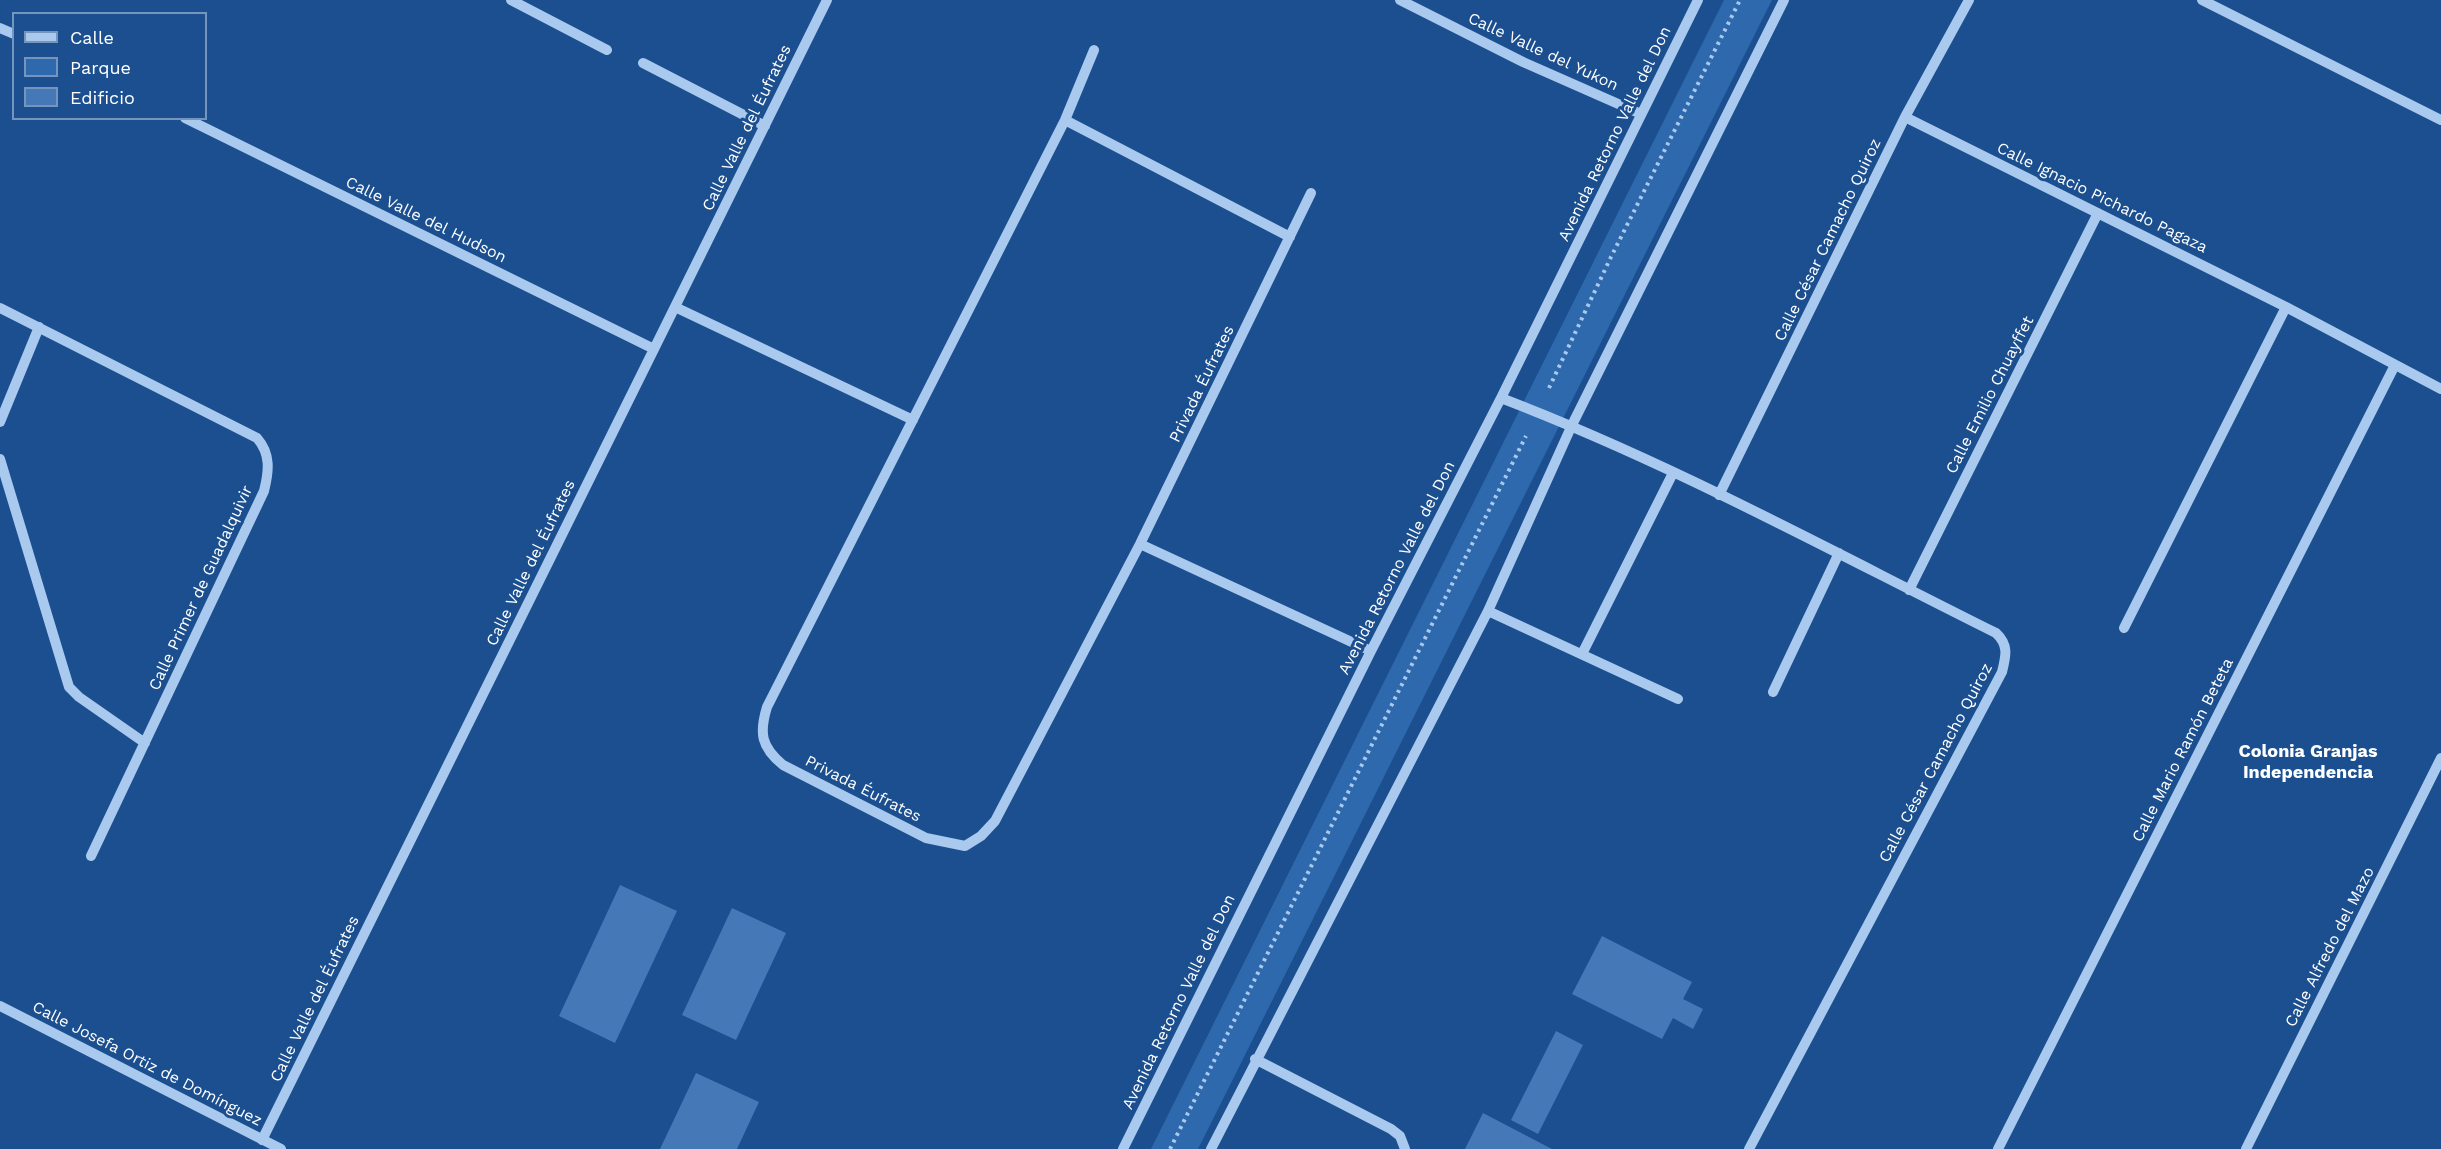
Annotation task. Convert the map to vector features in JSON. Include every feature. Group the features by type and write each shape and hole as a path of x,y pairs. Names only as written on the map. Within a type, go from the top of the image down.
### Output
{"street":[{"path":"511,0 607,50"},
{"name":"Calle Valle del Éufrates","path":"262,1140 827,0"},
{"name":"Calle Valle del Yukon","path":"1400,0 1523,62 1641,114"},
{"name":"Avenida Retorno Valle del Don","path":"1123,1149 1371,651 1501,398 1698,0"},
{"path":"1210,1149 1488,611 1572,425 1784,0"},
{"name":"Calle César Camacho Quiroz","path":"1719,495 1905,117 1969,0"},
{"path":"2202,0 2441,120"},
{"name":"Privada Éufrates","path":"1094,50 1065,120 767,707 762,724 763,740 770,754 783,765 926,838 965,846 981,836 995,821 1140,544 1311,193"},
{"path":"643,63 765,126"},
{"name":"Calle Ignacio Pichardo Pagaza","path":"1905,117 2286,307 2441,389"},
{"name":"Calle Valle del Hudson","path":"189,120 654,349"},
{"path":"1065,120 1290,237"},
{"name":"Calle Emilio Chuayffet","path":"1909,590 2098,213"},
{"path":"675,307 913,420"},
{"path":"2124,628 2286,307"},
{"name":"Calle Primer de Guadalquivir","path":"0,308 257,438 265,447 268,458 268,475 264,491 91,856"},
{"path":"0,422 39,327"},
{"name":"Calle Mario Ramón Beteta","path":"1998,1149 2395,365"},
{"name":"Calle César Camacho Quiroz","path":"1501,398 1572,425 1839,553 1996,633 2003,640 2007,649 2002,672 1749,1149"},
{"path":"0,459 69,687 79,697 145,743"},
{"path":"1582,654 1673,474"},
{"path":"1140,544 1371,651"},
{"path":"1773,692 1839,553"},
{"path":"1488,611 1678,699"},
{"name":"Calle Alfredo del Mazo","path":"2246,1149 2441,758"},
{"name":"Calle Josefa Ortiz de Domínguez","path":"0,1006 281,1149"},
{"path":"1256,1059 1391,1129 1400,1136 1405,1149"}],"path":[{"path":"1170,1149 1538,412 1611,257 1740,0"}],"green space":[{"path":"1724,0 1772,0 1198,1149 1151,1149"}],"building":[{"path":"620,885 677,911 615,1043 559,1016"},
{"path":"732,908 786,933 736,1040 682,1015"},
{"path":"1602,936 1692,982 1683,999 1703,1009 1693,1029 1673,1018 1662,1039 1572,994"},
{"path":"1556,1031 1583,1045 1538,1134 1511,1120"},
{"path":"696,1073 759,1102 737,1149 660,1149"},
{"path":"1483,1113 1552,1149 1465,1149"}],"district":[{"name":"Colonia Granjas Independencia","path":"2308,762"}]}
